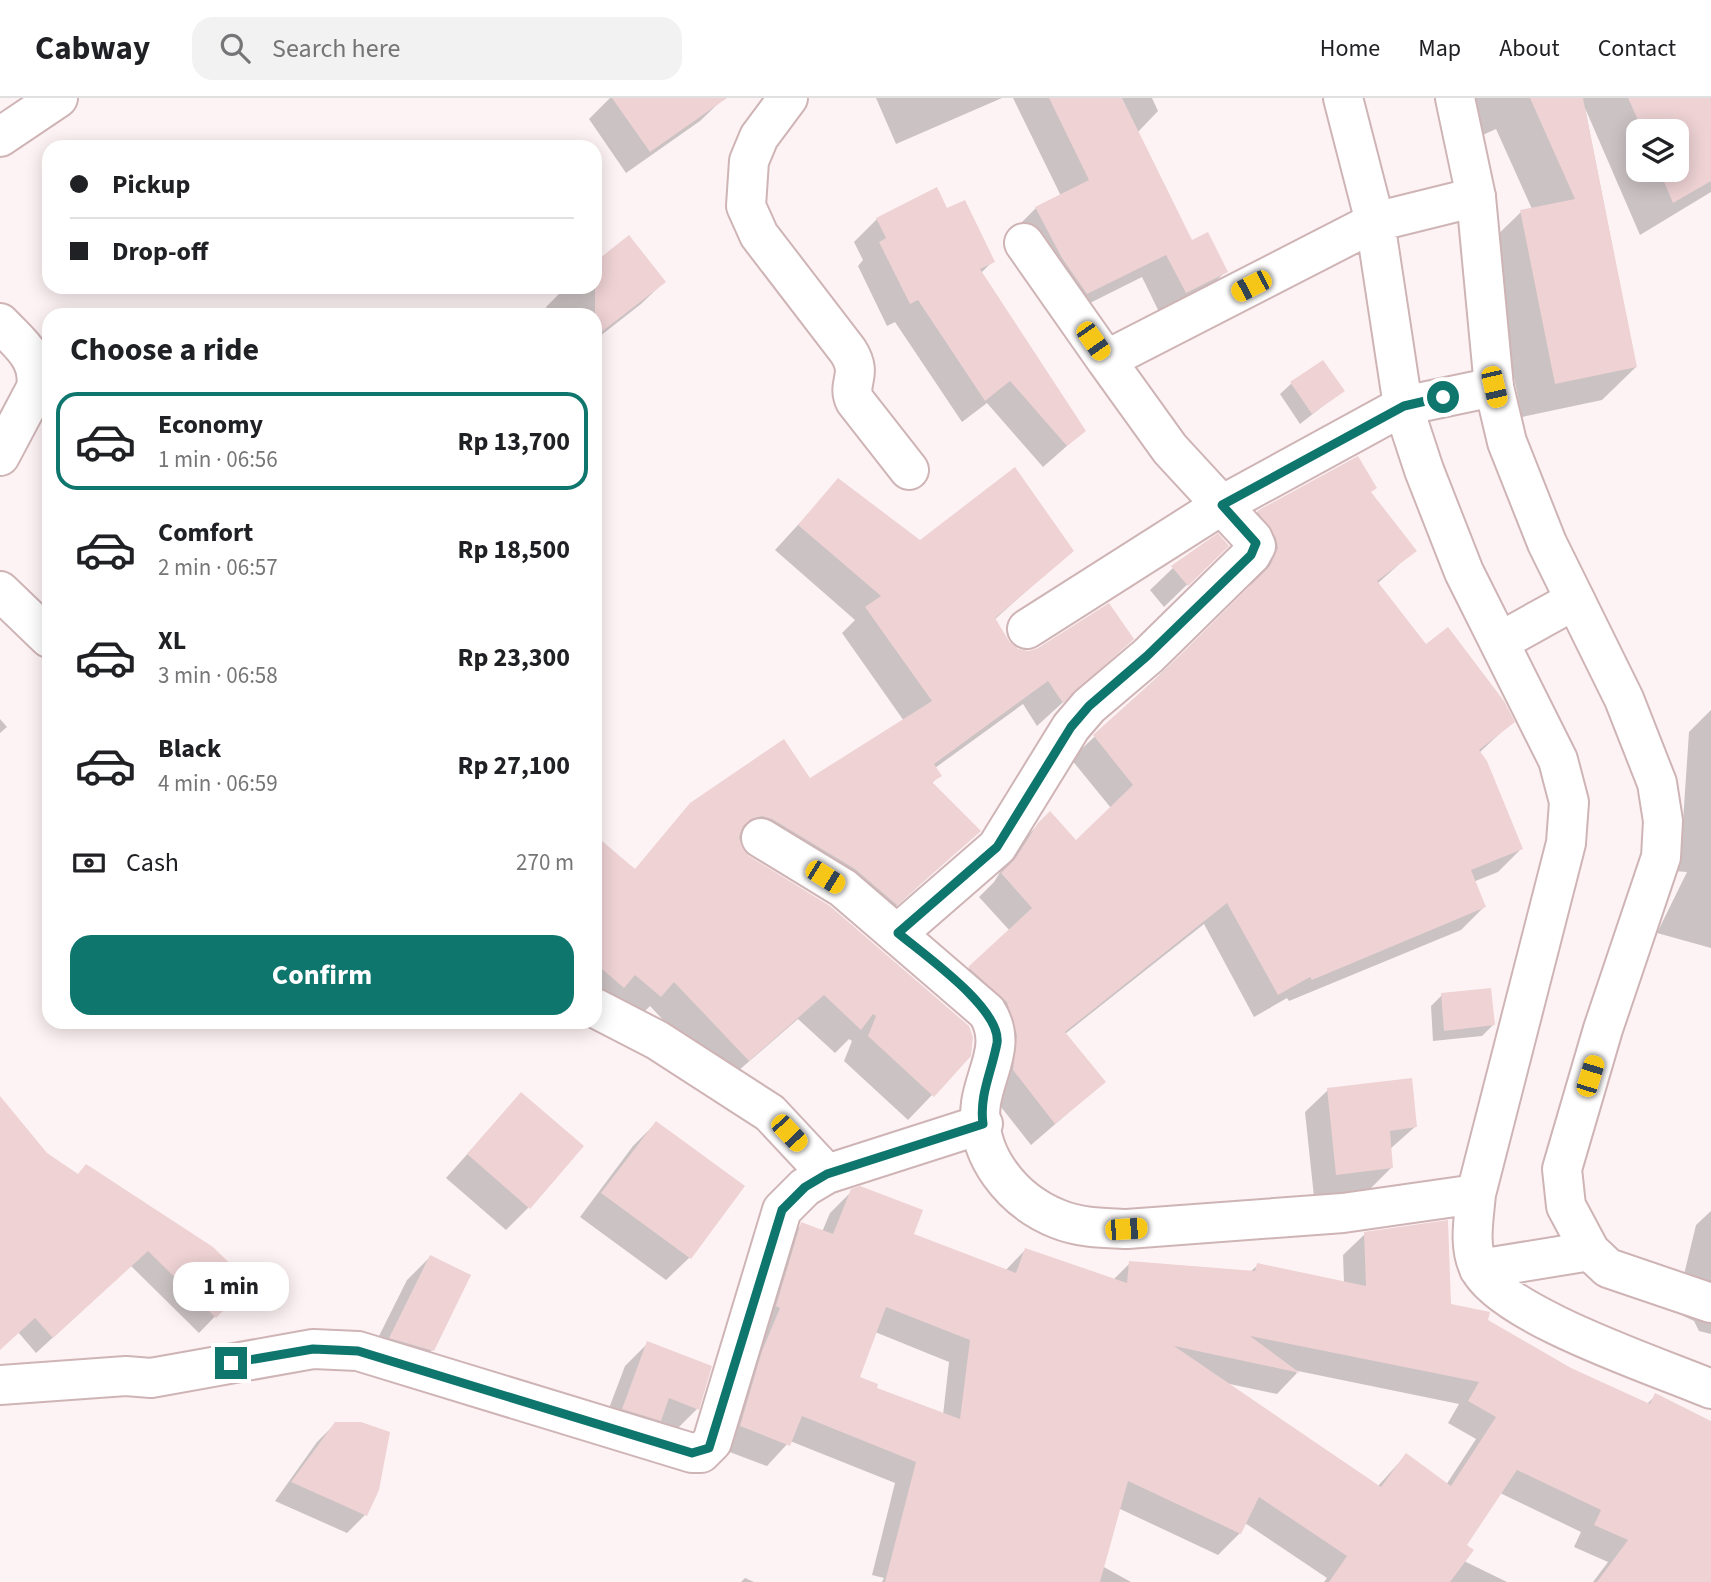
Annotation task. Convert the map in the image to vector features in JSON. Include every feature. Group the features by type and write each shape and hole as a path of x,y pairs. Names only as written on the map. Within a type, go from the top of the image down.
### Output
{"street":[{"path":"0,137 58,98"},
{"path":"788,98 759,137 748,161 747,206 759,235 848,351 856,365 851,390 855,401 909,470"},
{"path":"1343,98 1386,219 1424,470 1464,572 1509,637 1558,760 1569,802 1566,843 1476,1194 1473,1251 1488,1269 1506,1299 1535,1315 1711,1389"},
{"path":"1455,98 1488,388 1570,603 1624,699 1657,783 1663,821 1661,857 1604,1029 1562,1169 1566,1206 1581,1253"},
{"path":"1106,360 1386,219 1466,199"},
{"path":"898,933 997,847 1071,727 1089,706 1147,656 1251,555 1256,543 1170,449 1024,243"},
{"path":"0,323 29,353 37,377 36,388 0,456"},
{"path":"1027,629 1222,505 1414,404 1488,388"},
{"path":"0,592 42,631"},
{"path":"1509,637 1570,603"},
{"path":"761,838 843,888 977,1002 995,1025 998,1039 980,1105 985,1143 995,1171 1031,1204 1059,1220 1091,1228 1126,1229 1343,1213 1476,1194"},
{"path":"602,1012 657,1040 770,1113 827,1174"},
{"path":"0,1385 126,1376 151,1378 313,1349 358,1351 692,1453 701,1453 712,1442 782,1210 805,1187 827,1174 983,1124"},
{"path":"1488,1269 1581,1253 1608,1268 1711,1303"}],"building":[{"path":"612,98 727,98 650,152"},
{"path":"1049,98 1122,98 1192,240 1208,232 1228,272 1186,293 1166,255 1087,294 1062,258 1035,207 1089,180"},
{"path":"1530,98 1583,98 1637,367 1555,384 1520,210 1575,199"},
{"path":"1628,98 1711,98 1711,181 1673,203 1664,182 1689,182 1689,119 1638,119"},
{"path":"937,187 947,208 965,200 995,262 980,269 1086,431 1067,446 1010,381 985,401 918,300 910,304 879,242 886,238 876,218"},
{"path":"629,235 666,282 602,332 602,308 595,308 595,294 602,294 602,256"},
{"path":"1323,360 1345,391 1312,414 1290,382"},
{"path":"1358,456 1377,488 1371,492 1417,551 1377,581 1426,644 1448,627 1504,701 1515,722 1479,750 1487,761 1523,849 1471,870 1486,907 1312,980 1310,977 1278,995 1227,903 1065,1032 1106,1082 1055,1124 1013,1070 1017,1035 1007,1002 968,967 1032,908 1001,873 1015,859 1038,823 1050,811 1076,840 1133,785 1093,735 1163,672 1270,566 1278,548 1276,538 1257,511"},
{"path":"1015,467 1074,551 995,618 1009,641 1018,649 1029,651 1038,648 1109,603 1134,639 1063,703 1048,681 934,764 942,776 932,782 981,831 897,905 855,869 772,819 762,816 751,819 743,826 739,837 742,848 749,856 830,906 969,1026 973,1037 971,1056 934,1097 868,1036 876,1016 873,1014 861,1030 824,995 749,1061 674,982 661,997 635,975 624,988 602,969 602,841 635,869 690,803 784,739 810,778 932,701 865,607 881,596 798,525 838,478 920,540"},
{"path":"1218,533 1229,546 1188,586 1171,566"},
{"path":"1491,988 1495,1025 1444,1031 1441,993"},
{"path":"1412,1078 1417,1127 1390,1131 1393,1168 1336,1175 1327,1088"},
{"path":"521,1092 584,1146 530,1209 467,1154"},
{"path":"0,1096 47,1153 78,1174 86,1164 213,1247 250,1283 216,1318 148,1251 53,1338 35,1318 0,1350"},
{"path":"656,1121 745,1186 691,1259 601,1193"},
{"path":"860,1186 923,1210 914,1234 1016,1273 1025,1248 1127,1283 1129,1261 1255,1271 1257,1263 1366,1286 1364,1232 1448,1220 1451,1304 1490,1312 1488,1320 1571,1368 1650,1404 1655,1393 1711,1421 1711,1582 1597,1582 1628,1540 1594,1525 1601,1510 1517,1470 1467,1545 1474,1550 1450,1582 1329,1582 1347,1556 1259,1497 1241,1534 1128,1481 1100,1582 885,1582 916,1462 802,1416 790,1446 740,1426 762,1351 780,1308 776,1306 801,1222 833,1234 851,1189","holes":["886,1307 970,1340 960,1419 877,1388 878,1384 860,1377","1250,1336 1479,1382 1468,1401 1496,1417 1451,1486 1406,1453 1381,1487 1174,1346 1300,1373"]},
{"path":"430,1255 471,1275 434,1351 389,1338"},
{"path":"647,1341 712,1366 699,1410 669,1398 661,1421 622,1409"},
{"path":"335,1422 361,1422 390,1432 379,1490 367,1516 291,1482"}],"route":[{"path":"231,1363 313,1349 358,1351 692,1453 701,1453 709,1448 782,1210 805,1187 827,1174 983,1124 980,1105 998,1039 995,1025 977,1002 898,933 997,847 1027,794 1071,727 1089,706 1147,656 1160,640 1251,555 1256,543 1222,505 1404,406 1443,397"}]}
